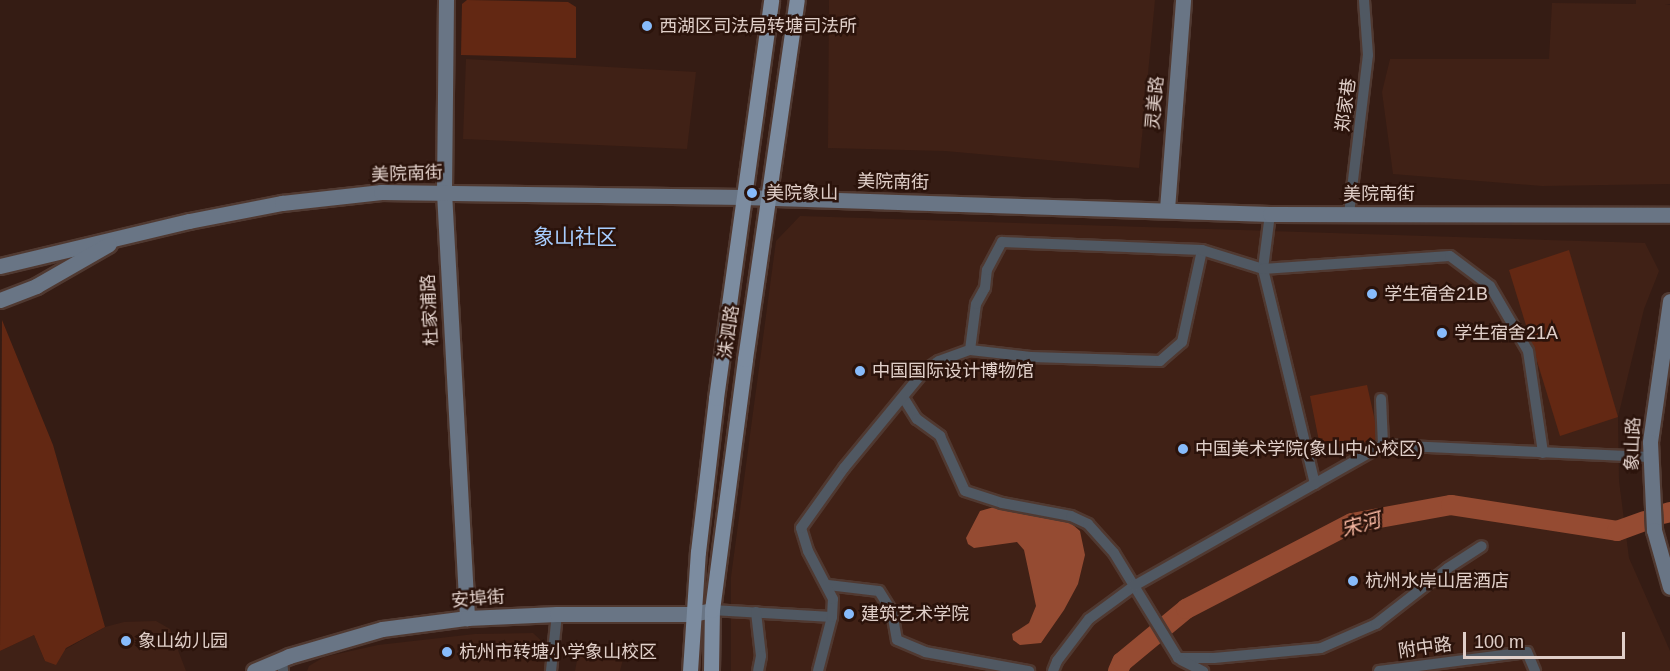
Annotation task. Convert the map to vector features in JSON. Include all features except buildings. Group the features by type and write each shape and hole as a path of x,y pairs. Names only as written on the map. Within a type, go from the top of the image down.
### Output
{"main road":[{"name":"洙泗路","path":"690,671 693,614 716,398 771,0"},
{"name":"洙泗路","path":"711,671 712,610 797,0"}],"street":[{"name":"杜家浦路","path":"446,0 444,192 467,618"},
{"name":"灵美路","path":"1167,209 1183,0"},
{"name":"郑家巷","path":"1349,214 1368,55 1364,0"},
{"name":"美院南街","path":"0,266 189,221 282,203 381,192 744,197 1270,214 1670,215"},
{"path":"1270,214 1263,269 1315,484"},
{"name":"美院南街","path":"0,300 36,286 120,238"},
{"path":"970,350 976,304 985,288 987,270 1002,242 1202,250 1263,269 1450,256 1490,286 1528,351 1543,453"},
{"path":"818,671 832,617 833,599 828,585 808,551 801,528 844,468 924,371 939,361 970,350 1031,357 1160,361 1182,342 1202,250"},
{"name":"象山路","path":"1670,301 1650,442 1654,530 1665,555 1670,586"},
{"path":"903,397 917,419 940,436 965,491 1002,503 1071,516 1088,524 1114,553 1178,658 1203,671"},
{"path":"1381,399 1383,446"},
{"path":"1053,671 1057,661 1089,619 1134,586 1383,446 1650,457"},
{"path":"1178,658 1214,658 1321,648 1376,624 1448,568 1482,546"},
{"path":"828,585 879,591 892,612 897,640 925,652 1029,671"},
{"name":"安埠街","path":"254,671 282,665 382,629 467,618 557,614 693,614 712,610"},
{"path":"712,610 832,617"},
{"path":"756,612 761,656 758,671"},
{"path":"551,671 557,614"},
{"name":"附中路","path":"1379,671 1527,651 1535,671"}],"shaded area":[{"path":"467,0 568,2 576,7 576,58 461,55 462,4"},
{"path":"829,0 1155,0 1139,168 945,151 828,148"},
{"path":"1636,0 1670,0 1670,4 1665,4 1670,5 1670,184 1542,186 1393,174 1382,92 1390,59 1549,59 1552,3 1636,4"},
{"path":"466,59 696,72 687,149 463,139"},
{"name":"中国美术学院(象山中心校区)","path":"800,216 1645,243 1659,271 1644,309 1618,417 1619,481 1629,558 1670,651 1670,671 731,671 731,577 776,241"},
{"path":"1569,250 1618,417 1560,436 1509,270"},
{"path":"2,320 53,445 105,627 66,648 56,665 45,661 34,635 0,651"},
{"path":"1367,385 1379,439 1321,451 1310,396"},
{"path":"994,507 1066,519 1080,531 1085,555 1078,584 1064,610 1041,643 1020,645 1013,640 1012,634 1029,623 1036,606 1024,550 1017,542 974,548 968,544 966,538 980,511"},
{"name":"象山幼儿园","path":"156,621 170,629 186,671 0,671 0,651 34,635 45,661 105,627 124,622"},
{"name":"杭州市转塘小学象山校区","path":"533,633 548,647 545,671 307,671 309,666 324,657 378,645 475,634"},
{"path":"627,643 620,671 575,671 580,645"}],"waterway":[{"name":"宋河","path":"1118,671 1122,662 1186,609 1352,523 1451,505 1617,531 1644,521"},
{"name":"宋河","path":"1663,514 1670,512"}],"place":[{"name":"西湖区司法局转塘司法所","path":"647,26"},
{"name":"美院象山","path":"752,193"},
{"name":"学生宿舍21B","path":"1372,294"},
{"name":"学生宿舍21A","path":"1442,333"},
{"name":"中国国际设计博物馆","path":"860,371"},
{"name":"中国美术学院(象山中心校区)","path":"1183,449"},
{"name":"杭州水岸山居酒店","path":"1353,581"},
{"name":"建筑艺术学院","path":"849,614"},
{"name":"象山幼儿园","path":"126,641"},
{"name":"杭州市转塘小学象山校区","path":"447,652"}],"district":[{"name":"象山社区","path":"575,237"}]}
